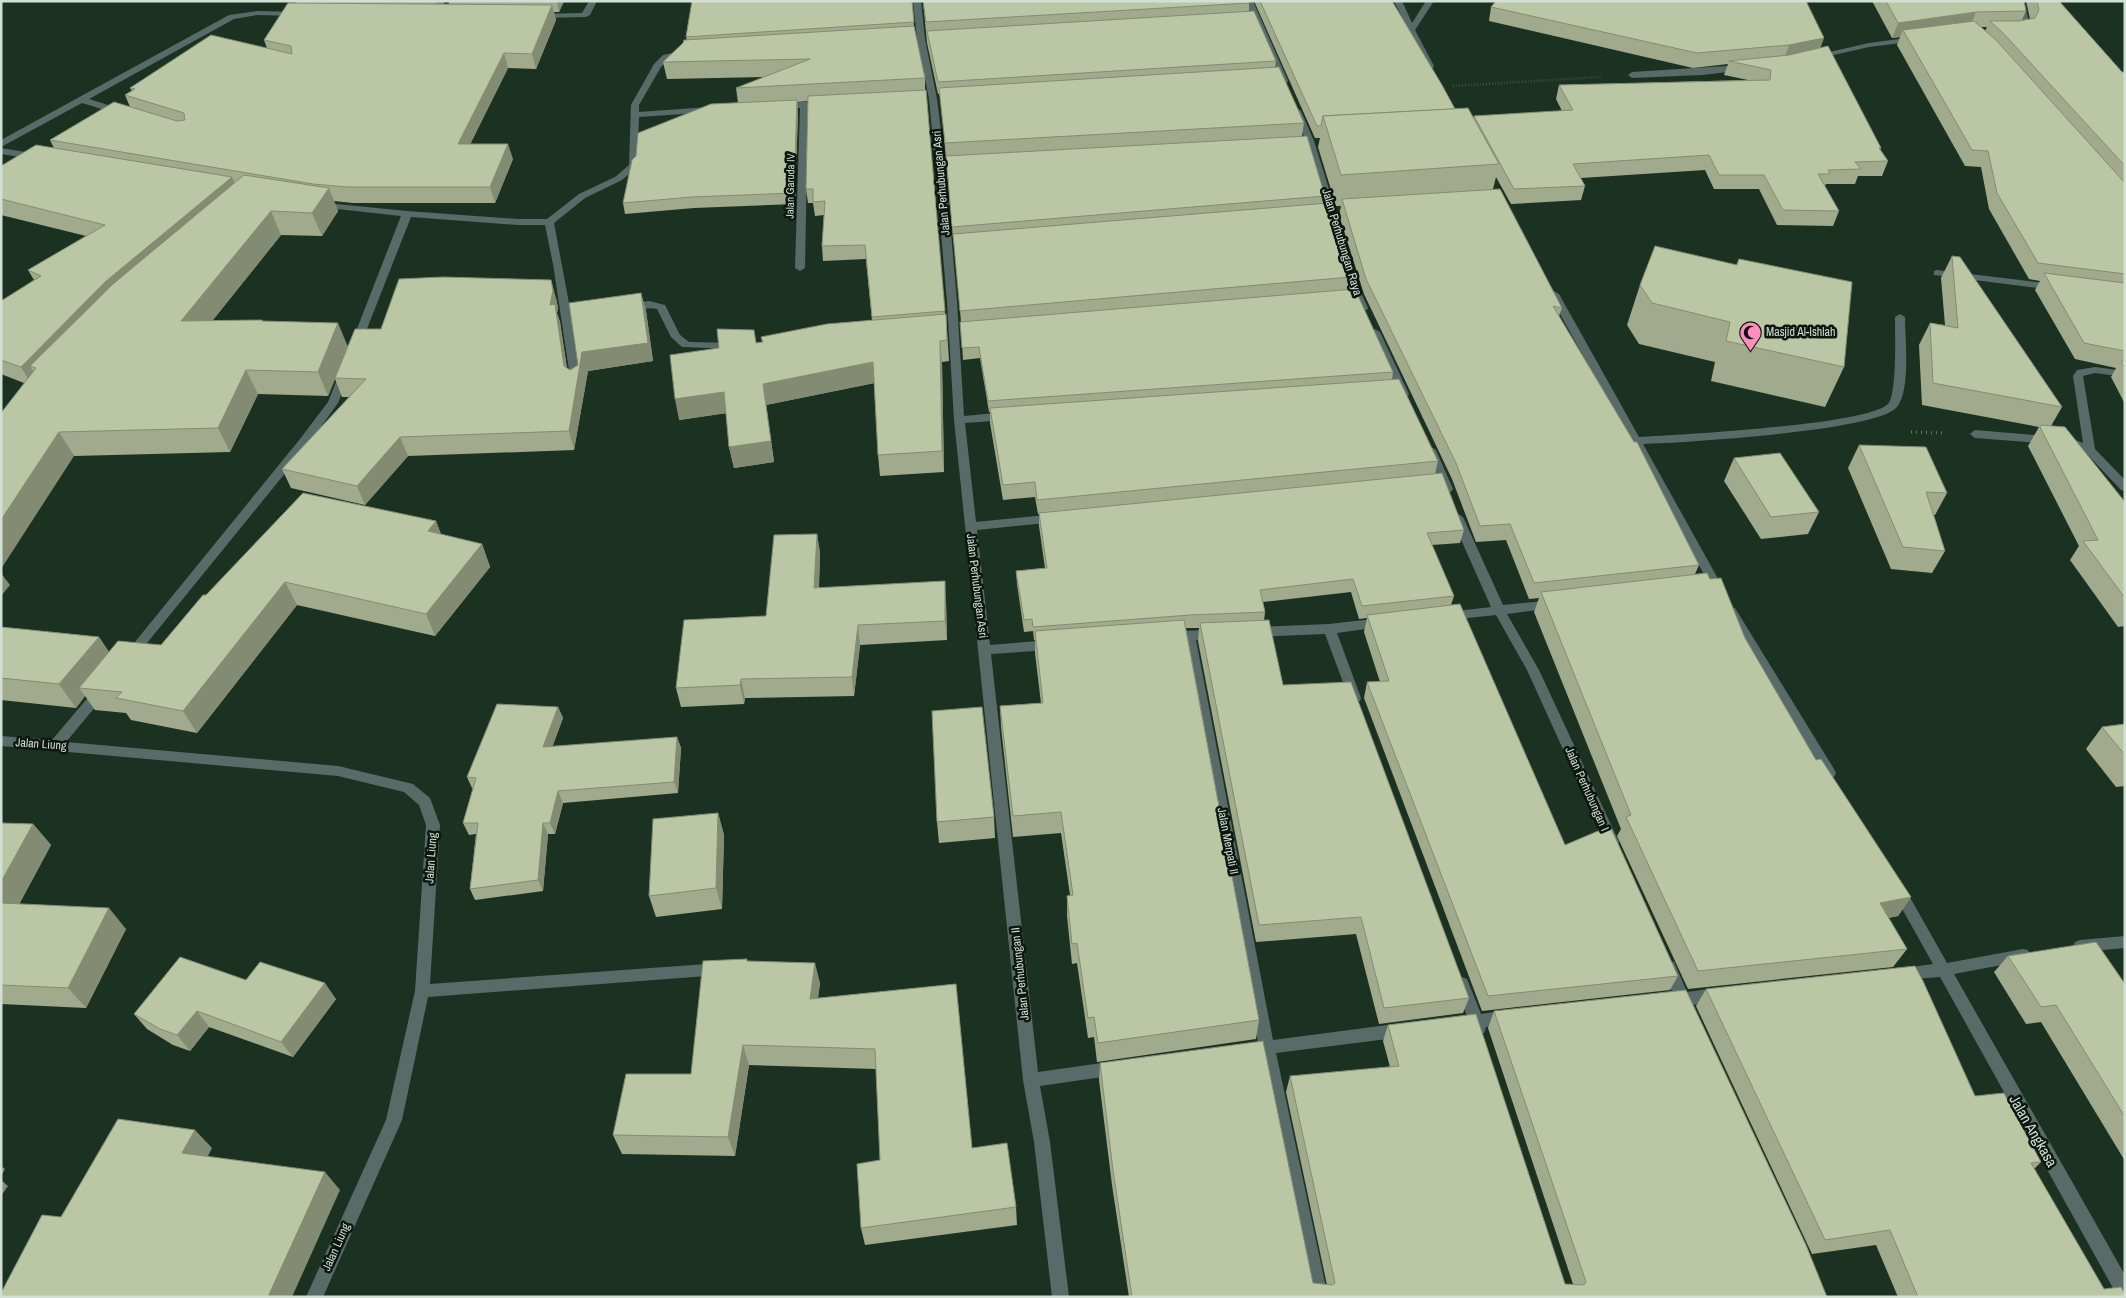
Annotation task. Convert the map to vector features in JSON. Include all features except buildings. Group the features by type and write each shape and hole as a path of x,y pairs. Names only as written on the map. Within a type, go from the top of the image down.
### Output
{"street":[{"path":"257,13 268,1"},
{"path":"528,16 583,15 588,13 593,1"},
{"name":"Jalan Perhubungan Asri","path":"917,1 921,39 945,163 952,243 953,330 959,420 985,650 1063,644"},
{"name":"Jalan Perhubungan Raya","path":"1249,1 1252,19 1278,77 1291,97 1310,141 1332,211 1353,296 1396,388 1409,404"},
{"path":"1398,1 1441,87"},
{"path":"1411,30 1430,1"},
{"path":"2012,32 2023,30 2026,26 2020,1"},
{"path":"1,144 232,17 257,13 306,14"},
{"path":"1802,59 1869,45 1924,37"},
{"path":"190,39 209,44"},
{"path":"309,202 406,214 518,222 549,222 587,193 625,175 631,170 634,165 635,105 656,66 666,57 678,53 699,51"},
{"path":"1632,75 1702,72 1747,67"},
{"path":"82,100 130,115"},
{"path":"774,107 833,104"},
{"name":"Jalan Garuda IV","path":"800,268 804,105"},
{"path":"634,115 714,110"},
{"path":"1,151 49,159"},
{"path":"125,662 304,442 333,403 406,214"},
{"path":"549,222 558,264 576,384"},
{"path":"1937,273 2066,288"},
{"path":"1549,286 1635,441 1710,585 1834,781"},
{"path":"621,309 649,304 661,308 676,337 686,345 749,346"},
{"path":"567,318 594,313"},
{"path":"1635,441 1696,438 1800,428 1870,417 1892,408 1898,394 1900,317"},
{"path":"2090,450 2078,376 2081,372 2095,370 2125,374"},
{"path":"959,420 1018,415"},
{"path":"1975,434 2071,442 2090,450 2125,487"},
{"path":"1424,438 1439,480 1452,502 1480,570 1500,610"},
{"path":"970,527 1069,517"},
{"path":"1433,618 1568,602"},
{"name":"Jalan Perhubungan I","path":"1500,610 1533,670 1618,857"},
{"path":"1245,633 1329,629 1395,622"},
{"path":"1329,629 1361,713"},
{"path":"1160,637 1226,634"},
{"name":"Jalan Merpati II","path":"1189,635 1267,1047 1320,1297"},
{"name":"Jalan Perhubungan II","path":"985,650 1032,1080 1042,1142 1061,1297"},
{"path":"56,745 106,685"},
{"name":"Jalan Liung","path":"1,741 338,771 408,788 425,802 433,825 422,991 394,1120 314,1297"},
{"name":"Jalan Angkasa","path":"1890,876 2125,1292"},
{"path":"2068,947 2125,942"},
{"path":"1885,976 1942,970 2039,952"},
{"path":"1663,955 1691,1017"},
{"path":"422,991 707,970"},
{"path":"1459,974 1482,1039"},
{"path":"1663,1001 1731,994"},
{"path":"1448,1024 1517,1016"},
{"path":"1228,1052 1420,1028"},
{"path":"1032,1080 1130,1066"}],"path":[{"path":"1441,87 1632,75"}],"place":[{"name":"Masjid Al-Ishlah","path":"1750,351"}]}
